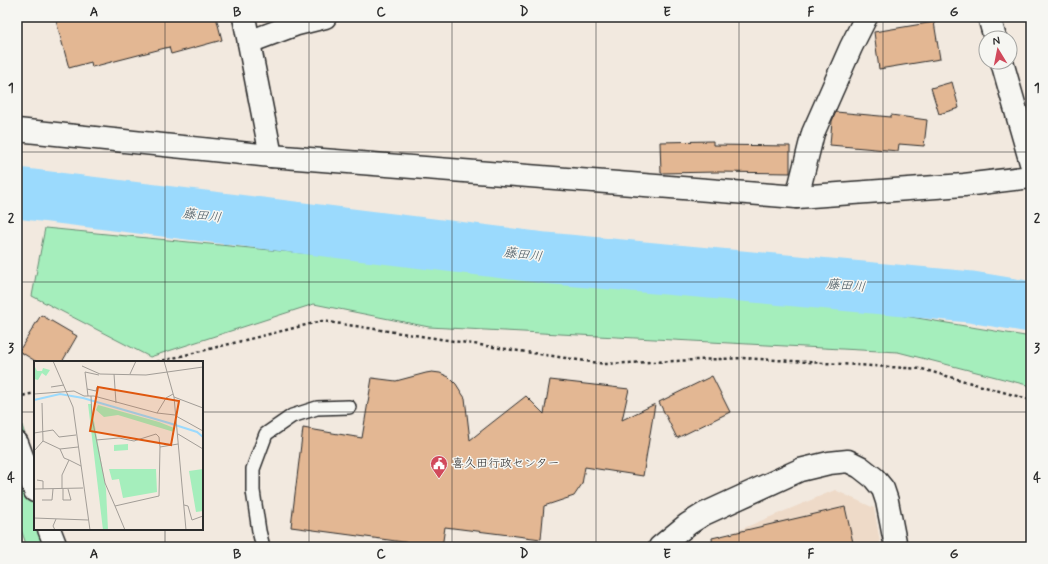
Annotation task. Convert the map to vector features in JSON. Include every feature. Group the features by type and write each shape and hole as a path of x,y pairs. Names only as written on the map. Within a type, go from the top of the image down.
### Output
{"street":[{"path":"244,17 271,156"},
{"path":"249,42 298,24 325,17"},
{"path":"797,197 813,133 866,17"},
{"path":"989,17 993,30"},
{"path":"1004,70 1031,163"},
{"path":"17,130 271,156 797,197 964,185 1031,177"},
{"path":"17,443 34,488"},
{"path":"660,547 688,524 704,514 800,470 830,463 848,462 860,466 874,478 883,489 887,501 896,547"},
{"path":"49,530 56,547"}],"lane":[{"path":"263,547 259,532 253,491 253,469 266,434 292,416 317,408 349,407"}],"path":[{"path":"161,361 322,321 605,364 744,358 922,369 1031,400"},
{"path":"17,397 34,392"}],"shaded area":[{"path":"835,490 874,508 881,547 714,547 713,541"}],"green space":[{"path":"45,228 845,306 1031,337 1031,386 898,352 429,327 314,304 150,357 32,296"},
{"path":"17,410 34,463 34,530 55,530 61,547 27,547 17,518"}],"building":[{"path":"55,17 216,17 222,40 171,54 169,47 92,67 91,62 69,68"},
{"path":"934,22 940,59 879,69 874,32"},
{"path":"952,82 959,108 939,114 931,88"},
{"path":"836,112 891,117 891,115 927,120 924,146 899,144 898,151 830,145 832,121"},
{"path":"713,141 713,145 790,146 790,173 661,173 660,142"},
{"path":"41,315 77,336 63,361 35,361 19,351"},
{"path":"432,372 440,373 449,377 456,384 465,398 470,440 526,396 544,414 550,380 629,389 622,420 655,404 643,476 585,467 582,484 574,496 544,506 541,539 445,527 441,547 291,527 303,428 362,438 372,378 396,381"},
{"path":"712,376 730,412 677,438 659,402"},
{"path":"845,507 854,547 713,547 712,538"}],"waterway":[{"name":"藤田川","path":"17,193 545,258 971,297 1031,307"}],"place":[{"name":"喜久田行政センター","path":"439,479"}]}
